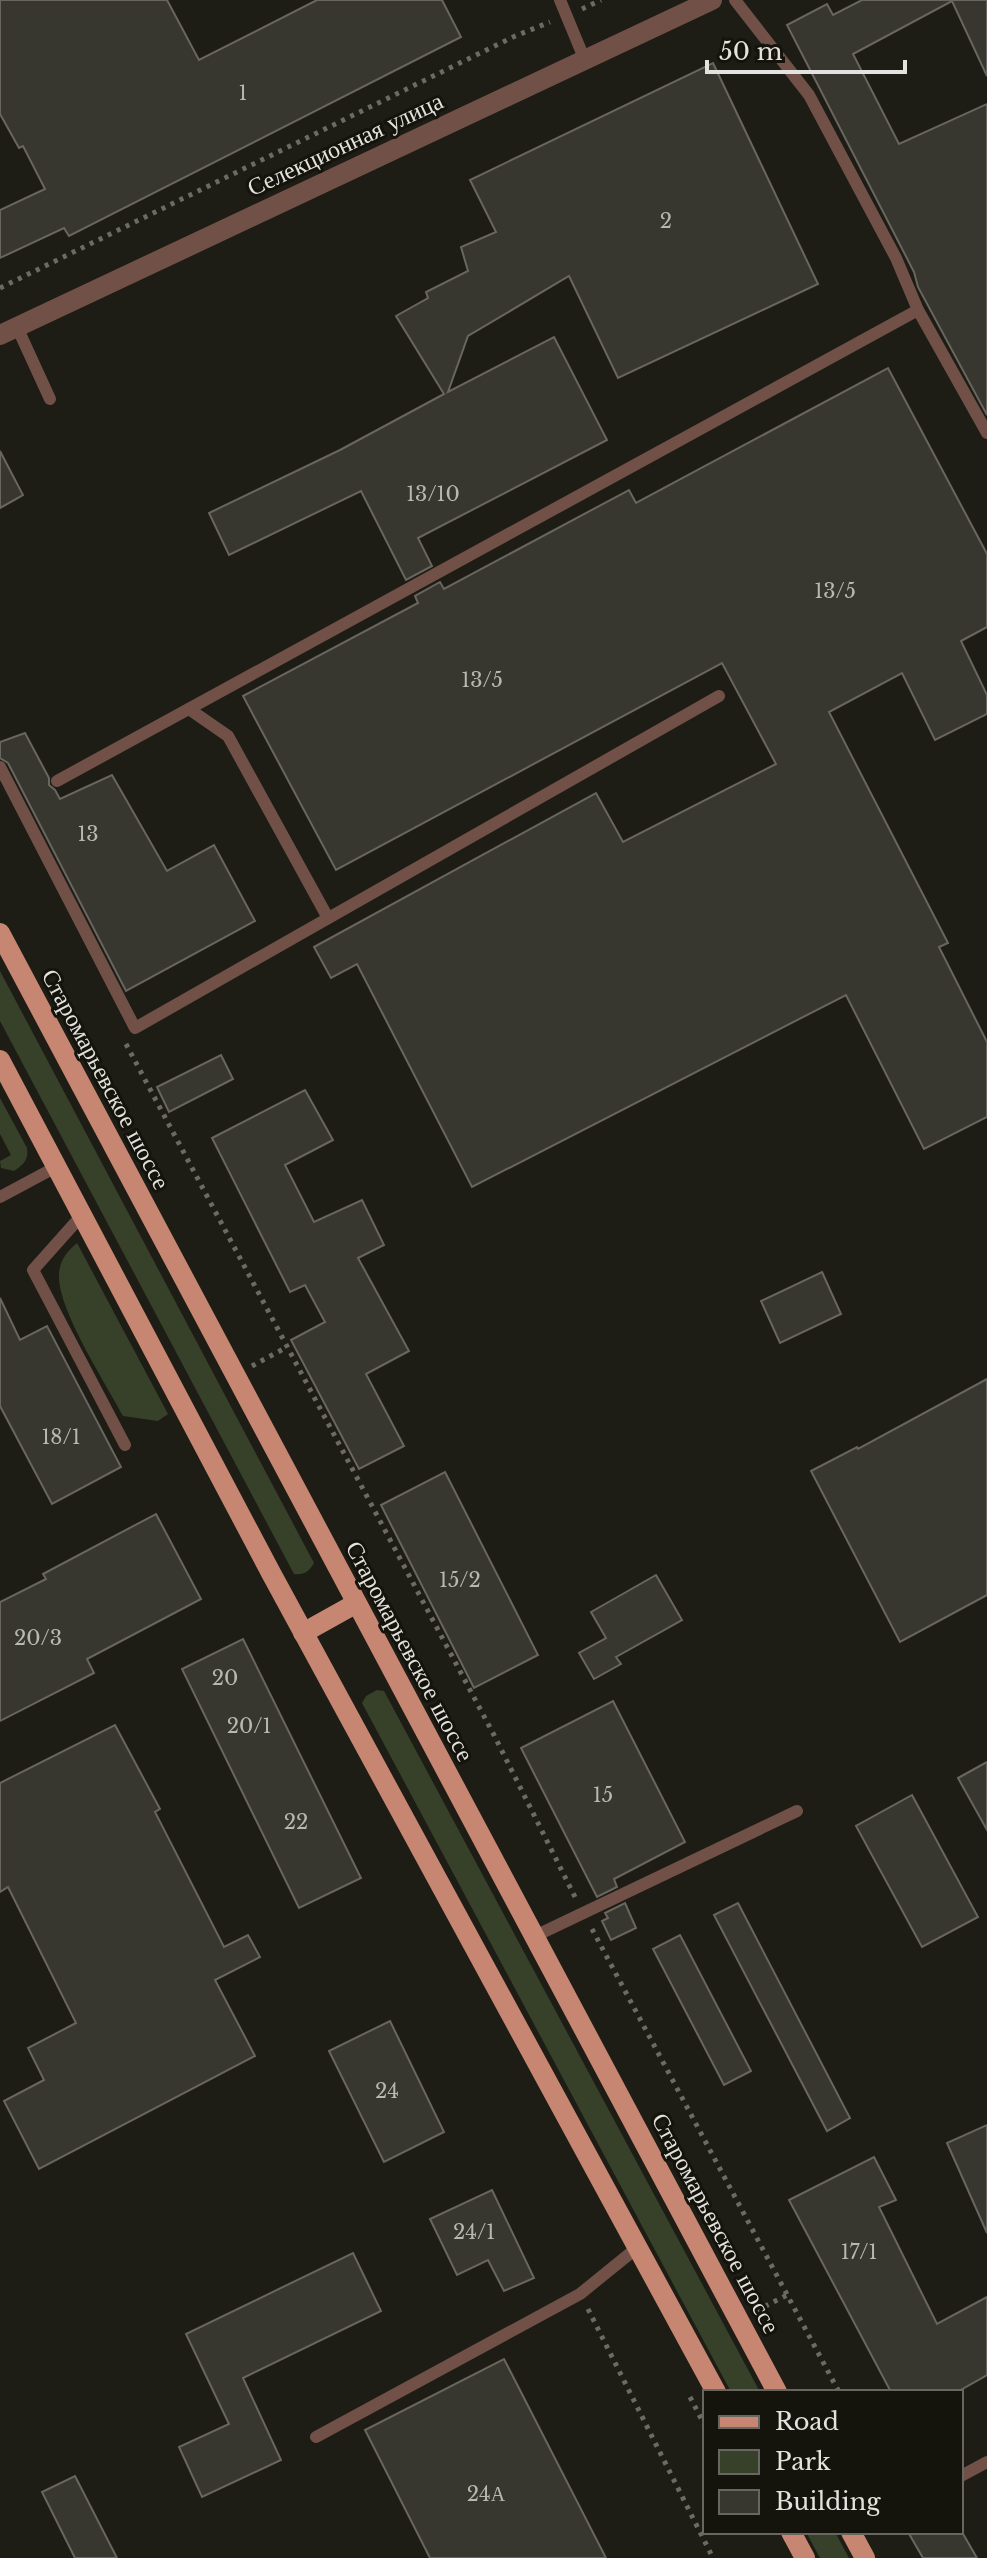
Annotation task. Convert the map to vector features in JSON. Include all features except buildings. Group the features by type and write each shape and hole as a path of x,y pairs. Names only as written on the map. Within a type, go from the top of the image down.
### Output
{"main road":[{"name":"Старомарьевское шоссе","path":"0,933 776,2390"},
{"path":"0,1060 303,1633 715,2390"},
{"path":"303,1633 355,1604"},
{"path":"792,2534 805,2558"},
{"path":"852,2534 865,2558"}],"street":[{"name":"Селекционная улица","path":"8,331 712,0"}],"lane":[{"path":"560,0 584,58"},
{"path":"735,0 809,95 896,258 918,310 987,433"},
{"path":"57,781 918,310"},
{"path":"8,331 50,399"},
{"path":"0,767 135,1028 719,696"},
{"path":"189,709 228,736 328,918"},
{"path":"0,1197 56,1167"},
{"path":"82,1215 33,1270 125,1445"},
{"path":"533,1937 797,1811"},
{"path":"316,2437 580,2294 638,2247"},
{"path":"963,2475 987,2462"}],"path":[{"path":"0,288 64,254 513,37 601,0"},
{"path":"124,1041 838,2390"},
{"path":"580,2294 713,2558"}],"green space":[{"path":"0,971 314,1563 306,1572 294,1574 0,1021"},
{"path":"0,1098 27,1148 25,1162 14,1171 1,1168 0,1161 11,1155 0,1134"},
{"path":"77,1243 168,1414 158,1421 123,1416 74,1326 60,1289 59,1274 65,1256"},
{"path":"377,1690 384,1691 759,2390 730,2390 362,1703 366,1696"},
{"path":"807,2534 836,2534 849,2558 820,2558"}]}
